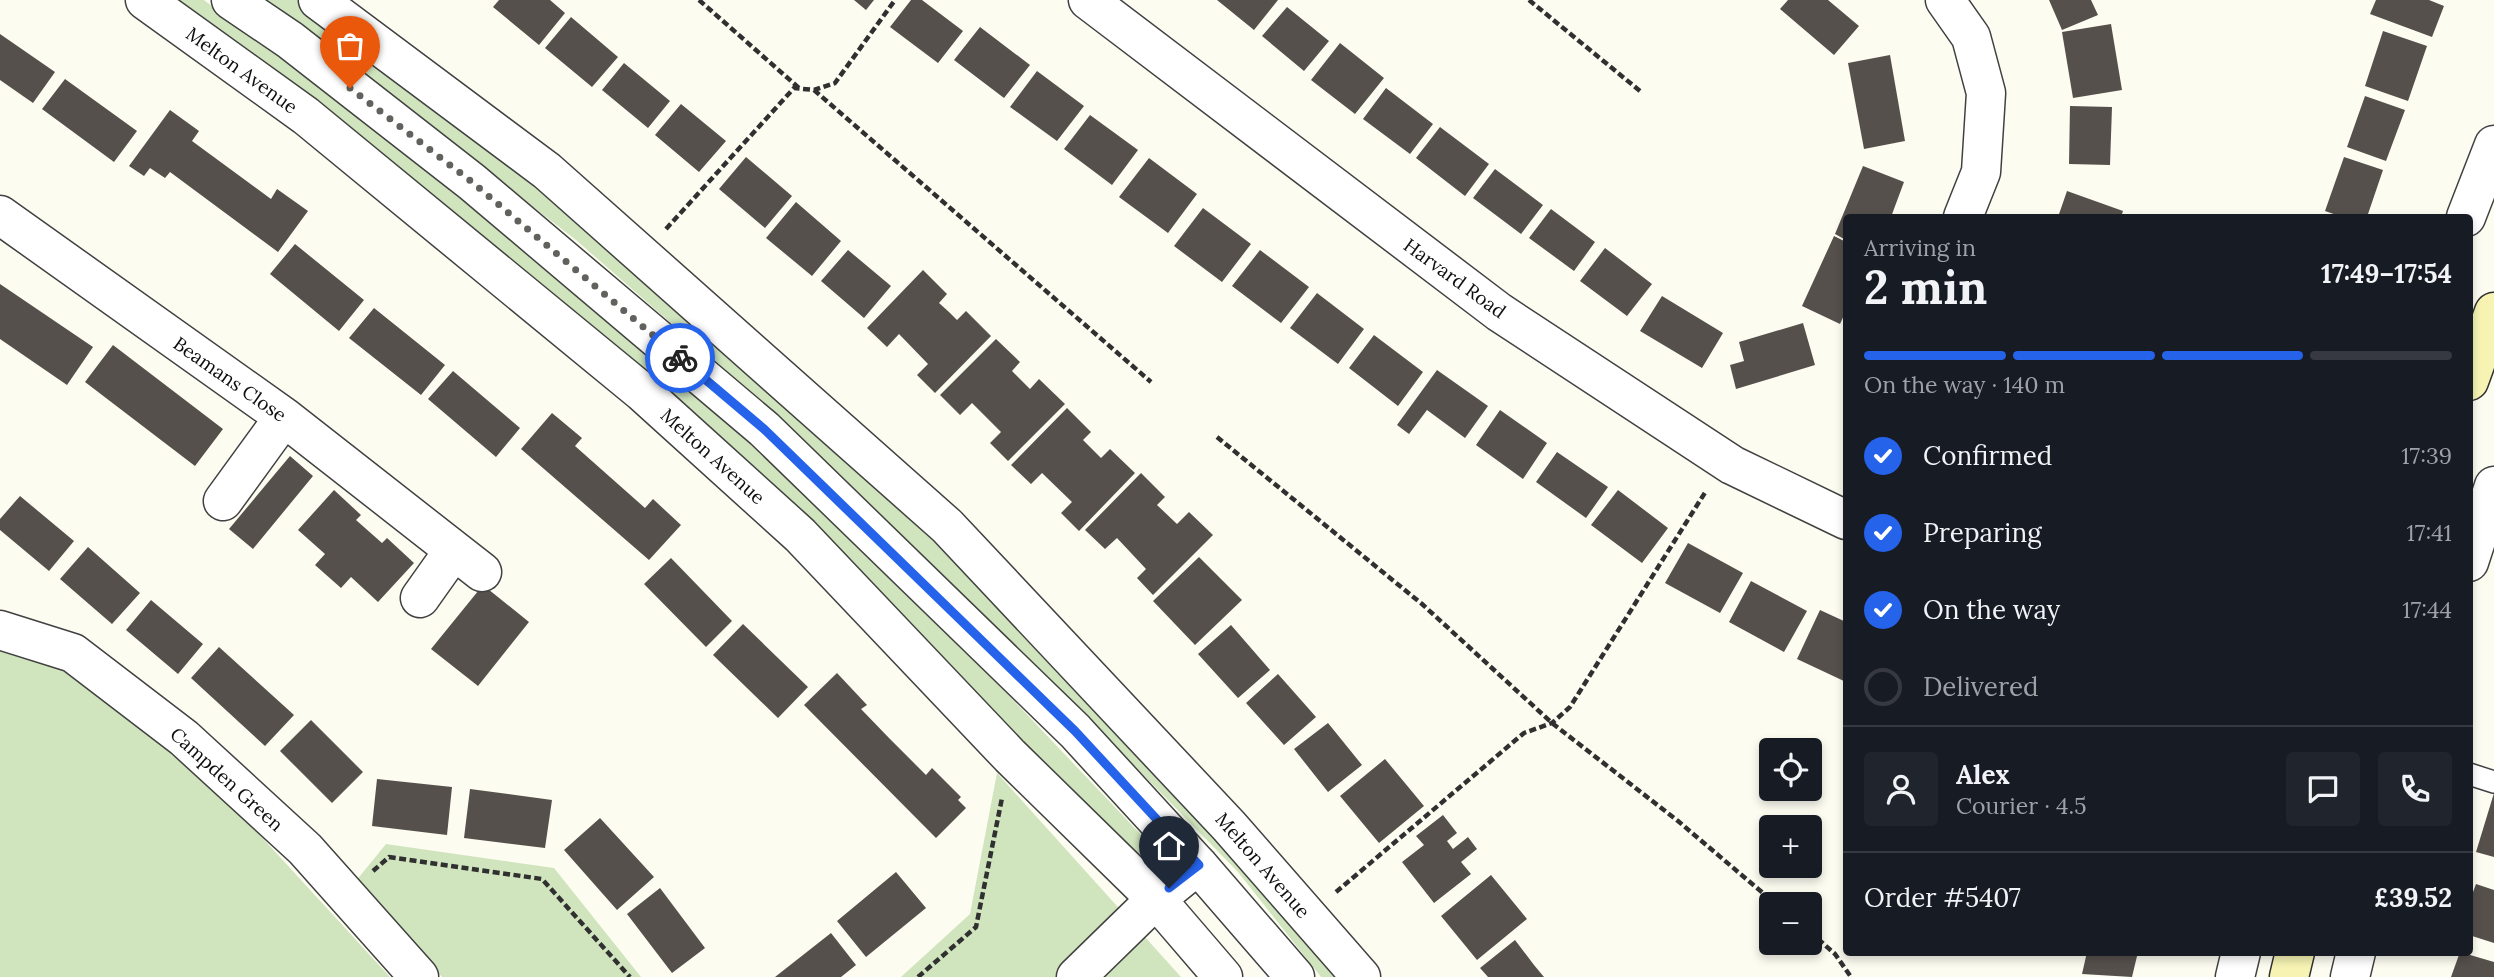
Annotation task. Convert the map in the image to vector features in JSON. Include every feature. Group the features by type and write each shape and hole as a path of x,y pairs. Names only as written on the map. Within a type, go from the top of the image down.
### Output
{"main road":[{"path":"2473,370 2494,313"},
{"path":"2289,977 2294,956"}],"street":[{"name":"Melton Avenue","path":"145,0 306,116 642,392 800,535 1010,756 1156,899 1223,977"},
{"path":"231,0 290,40 472,182 764,429 1075,731 1199,865 1295,977"},
{"name":"Melton Avenue","path":"318,0 547,171 947,526 1229,826 1361,977"},
{"name":"Harvard Road","path":"1088,0 1499,312 1725,461 1842,508"},
{"path":"1945,0 1971,37 1986,93 1981,172 1964,214"},
{"path":"2467,214 2494,145"},
{"name":"Beamans Close","path":"0,215 285,416 468,561 419,598"},
{"path":"223,501 285,416"},
{"path":"2473,550 2494,486"},
{"name":"Campden Green","path":"0,631 73,653 184,738 305,849 419,977"},
{"path":"1076,977 1156,899 1199,865"},
{"path":"2235,977 2240,956"},
{"path":"2350,977 2355,956"}],"lane":[{"path":"2473,775 2494,782"}],"path":[{"path":"699,0 799,89"},
{"path":"642,255 794,88 814,90 835,83 895,0"},
{"path":"1529,0 1640,91"},
{"path":"814,90 1151,382"},
{"path":"1217,437 1422,604 1552,723 1678,821 1762,892"},
{"path":"1307,916 1524,733 1552,723 1570,707 1725,461"},
{"path":"918,977 976,927 1010,756"},
{"path":"345,894 389,857 542,879 630,977"},
{"path":"1822,943 1835,954 1851,977"}],"green space":[{"path":"159,0 204,0 532,250 713,408 838,522 941,624 1148,842 1146,852 1138,857 829,549"},
{"path":"265,0 297,0 391,66 517,163 918,520 1345,977 1321,977 1238,872 1044,673 785,423 576,240"},
{"path":"0,651 59,662 179,747 390,977 0,977"},
{"path":"997,773 1181,977 901,977 970,914"},
{"path":"386,844 554,868 641,977 442,977 355,882"}],"building":[{"path":"499,0 550,0 565,13 539,45 493,7"},
{"path":"854,0 874,0 866,10"},
{"path":"911,0 922,0 963,31 938,63 890,27"},
{"path":"1217,0 1278,0 1254,30"},
{"path":"1788,0 1828,0 1859,26 1834,55 1780,9"},
{"path":"2049,0 2091,0 2098,15 2062,30"},
{"path":"2376,0 2429,0 2444,6 2432,37 2370,14"},
{"path":"1287,7 1329,41 1304,71 1262,36"},
{"path":"571,17 618,57 592,87 545,48"},
{"path":"2111,24 2122,90 2073,98 2062,32"},
{"path":"980,27 1030,65 1004,98 954,60"},
{"path":"2383,31 2427,46 2408,101 2365,86"},
{"path":"0,34 55,72 33,103 0,80"},
{"path":"1340,43 1384,78 1355,114 1311,80"},
{"path":"1890,55 1905,141 1864,149 1848,63"},
{"path":"624,63 670,101 648,128 602,90"},
{"path":"1037,71 1084,106 1057,141 1010,107"},
{"path":"65,79 137,131 114,162 42,109"},
{"path":"1386,88 1433,124 1410,154 1363,119"},
{"path":"2365,96 2405,110 2386,161 2347,147"},
{"path":"681,104 726,141 699,172 655,135"},
{"path":"2070,106 2112,107 2110,165 2069,164"},
{"path":"170,110 199,131 192,141 271,199 277,189 308,211 278,252 170,172 165,178 150,168 144,176 129,166"},
{"path":"1090,115 1138,150 1112,185 1064,149"},
{"path":"1440,127 1489,164 1465,196 1416,158"},
{"path":"746,157 792,196 765,228 719,189"},
{"path":"2344,157 2383,170 2368,214 2334,214 2325,211"},
{"path":"1149,158 1197,194 1168,233 1119,197"},
{"path":"1863,166 1904,182 1892,214 1843,214"},
{"path":"1495,169 1543,205 1521,234 1473,198"},
{"path":"2067,191 2123,211 2122,214 2059,214"},
{"path":"796,202 841,241 812,276 766,238"},
{"path":"1203,208 1251,244 1222,282 1174,246"},
{"path":"1551,209 1595,242 1574,271 1529,238"},
{"path":"1843,215 1843,238 1835,234"},
{"path":"1834,236 1843,240 1843,318 1840,324 1802,306"},
{"path":"295,244 364,300 339,331 270,274"},
{"path":"1605,248 1652,284 1627,316 1580,281"},
{"path":"848,250 891,286 864,318 821,281"},
{"path":"1260,250 1309,287 1281,323 1232,286"},
{"path":"923,270 947,294 939,303 957,320 966,311 991,336 935,393 917,375 928,364 899,334 887,347 867,328"},
{"path":"0,284 93,347 67,385 0,339"},
{"path":"1317,293 1364,329 1338,364 1290,328"},
{"path":"1662,296 1723,333 1702,368 1640,331"},
{"path":"374,308 445,365 421,395 349,338"},
{"path":"1803,323 1815,365 1736,389 1730,365 1744,361 1739,342"},
{"path":"1374,335 1423,372 1398,406 1349,368"},
{"path":"996,339 1020,362 1012,371 1030,389 1039,379 1065,404 1008,461 990,443 1001,432 972,403 960,415 940,395"},
{"path":"113,345 223,429 195,466 85,382"},
{"path":"1437,370 1488,406 1465,438 1427,410 1409,434 1397,425"},
{"path":"453,371 520,428 496,457 428,399"},
{"path":"1067,408 1091,432 1083,440 1101,458 1110,449 1135,473 1079,531 1061,513 1072,502 1042,473 1031,484 1011,465"},
{"path":"1500,410 1547,443 1523,479 1476,445"},
{"path":"552,413 582,438 575,446 645,508 653,499 681,525 649,560 521,449"},
{"path":"1557,452 1608,487 1586,518 1536,482"},
{"path":"290,456 313,476 253,549 229,529"},
{"path":"1141,473 1165,497 1157,505 1177,524 1189,512 1213,535 1153,595 1137,578 1146,569 1117,538 1105,549 1085,530"},
{"path":"334,490 361,515 356,520 382,543 387,538 414,563 378,602 351,577 341,588 315,565 325,554 298,530"},
{"path":"1618,490 1668,528 1642,563 1591,525"},
{"path":"20,496 74,541 49,571 0,530 0,519"},
{"path":"1688,543 1743,573 1720,613 1665,583"},
{"path":"88,547 140,593 112,624 60,579"},
{"path":"1199,557 1242,600 1195,645 1153,601"},
{"path":"671,558 732,621 706,647 644,584"},
{"path":"1751,581 1807,611 1784,652 1729,622"},
{"path":"483,585 529,622 478,686 431,649"},
{"path":"151,600 203,644 178,674 126,630"},
{"path":"1820,610 1843,621 1843,681 1797,659"},
{"path":"743,624 808,687 778,718 713,655"},
{"path":"1231,625 1270,670 1238,698 1198,654"},
{"path":"219,647 294,715 265,746 191,678"},
{"path":"837,673 867,705 861,709 926,775 932,768 961,797 958,800 966,808 936,838 804,705"},
{"path":"1278,674 1316,717 1284,745 1246,703"},
{"path":"311,720 363,772 332,803 280,751"},
{"path":"1328,723 1362,765 1328,792 1294,749"},
{"path":"1385,759 1424,806 1379,843 1340,796"},
{"path":"377,779 452,787 447,835 372,826"},
{"path":"470,789 552,800 545,848 464,838"},
{"path":"2494,793 2494,857 2476,852"},
{"path":"1443,815 1457,833 1447,841 1453,849 1468,837 1477,849 1461,862 1471,874 1434,903 1402,862 1424,845 1416,836"},
{"path":"600,818 654,877 617,910 564,850"},
{"path":"896,872 926,908 866,957 837,921"},
{"path":"1491,875 1527,919 1477,960 1441,916"},
{"path":"2476,884 2494,890 2494,943 2473,936 2473,892"},
{"path":"660,888 705,948 672,973 627,914"},
{"path":"831,933 856,965 841,977 775,977"},
{"path":"1515,940 1544,977 1488,977 1480,968"},
{"path":"2086,956 2137,956 2132,977 2082,974"},
{"path":"2459,956 2473,956 2494,962 2494,977 2451,977"}],"way so far":[{"path":"350,88 472,182 680,358"}],"route":[{"path":"680,358 764,429 1075,731 1199,865 1169,888"}]}
